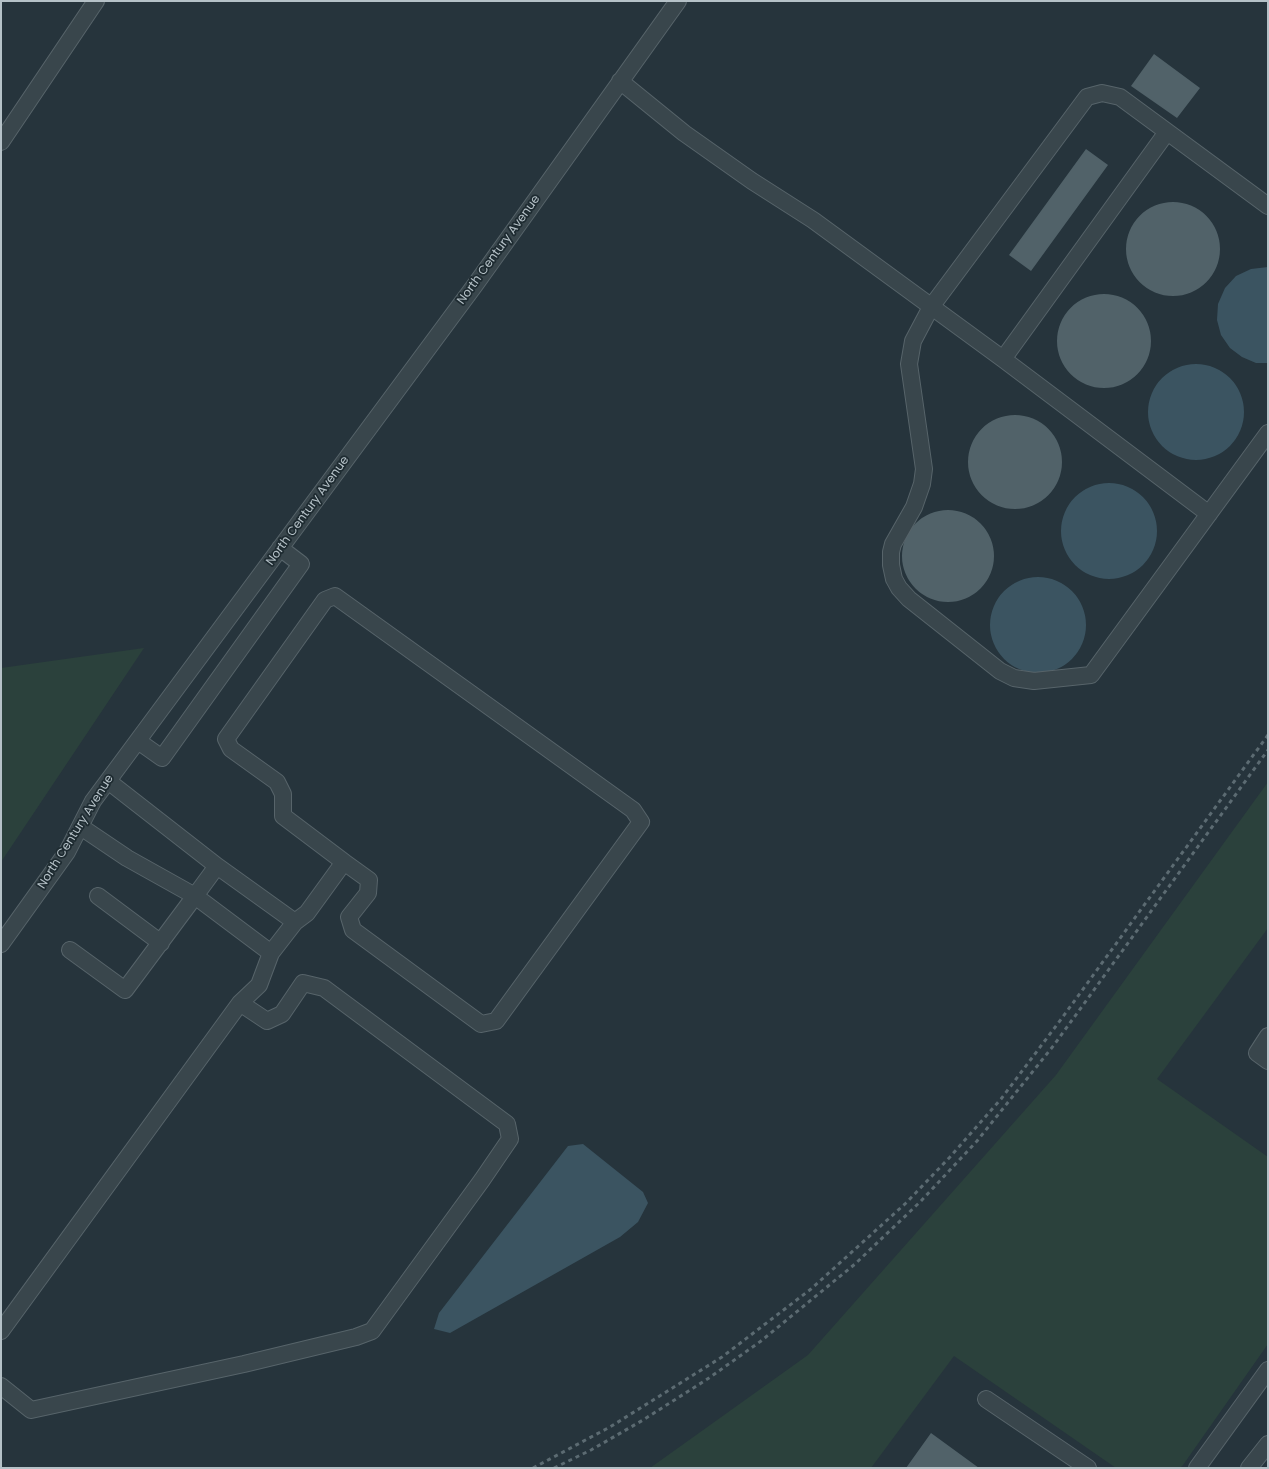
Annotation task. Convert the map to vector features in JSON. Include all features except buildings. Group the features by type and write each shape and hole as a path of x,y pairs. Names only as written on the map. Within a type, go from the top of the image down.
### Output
{"street":[{"path":"1,142 96,1"},
{"name":"North Century Avenue","path":"1,944 67,852 81,827 93,800 475,285 678,1"},
{"path":"620,81 684,133 752,181 813,220 1003,359 1209,514"},
{"path":"1268,206 1120,97 1102,93 1087,97 931,307 913,341 909,364 924,469 922,484 914,507 893,544 891,552 891,565 894,579 899,588 909,599 1000,671 1014,678 1034,681 1090,675 1268,433"},
{"path":"1003,359 1167,132"},
{"path":"138,741 162,758 301,564 280,548"},
{"path":"335,596 633,810 641,822 496,1021 480,1024 353,930 349,917 368,893 368,880 344,862 283,816 283,794 277,782 231,749 226,739 325,600 335,596"},
{"path":"108,781 217,866 295,922"},
{"path":"81,827 126,858 195,896 271,953"},
{"path":"1,1331 240,1004 259,985 271,953 295,922 307,913 344,862"},
{"path":"70,950 124,990 161,943 217,866"},
{"path":"98,896 161,943"},
{"path":"1,1386 31,1410 244,1364 356,1337 372,1331 510,1139 508,1124 324,988 303,983 282,1014 267,1021 240,1004"},
{"path":"1268,1036 1257,1053 1268,1061"},
{"path":"1197,1468 1268,1370"},
{"path":"986,1399 1088,1468"},
{"path":"1249,1468 1268,1444"}],"green space":[{"path":"144,648 1,862 1,668"},
{"path":"1268,782 1268,928 1157,1079 1268,1157 1268,1344 1183,1465 1180,1468 1116,1468 954,1356 871,1468 650,1468 808,1355 1056,1075"}],"water":[{"path":"1268,267 1268,363 1256,363 1242,357 1230,348 1221,335 1217,320 1218,304 1225,288 1236,276 1251,269"},
{"path":"1196,364 1214,368 1223,372 1230,378 1236,385 1240,394 1244,412 1240,430 1236,439 1230,446 1223,452 1214,456 1196,460 1178,456 1169,452 1162,446 1156,439 1152,430 1148,412 1152,394 1156,385 1162,378 1169,372 1178,368"},
{"path":"1109,483 1127,487 1136,491 1143,497 1149,504 1153,513 1157,531 1153,549 1149,558 1143,565 1136,571 1127,575 1109,579 1091,575 1082,571 1075,565 1069,558 1065,549 1061,531 1065,513 1069,504 1075,497 1082,491 1091,487"},
{"path":"1038,577 1056,581 1065,585 1072,591 1078,598 1082,607 1086,625 1082,643 1078,652 1072,659 1065,665 1056,669 1038,673 1020,669 1011,665 1004,659 998,652 994,643 990,625 994,607 998,598 1004,591 1011,585 1020,581"},
{"path":"583,1144 643,1192 648,1203 638,1222 620,1237 450,1333 434,1329 439,1313 568,1146"}],"railway":[{"path":"533,1468 610,1427 722,1357 811,1289 906,1203 950,1157 1001,1099 1062,1018 1268,735"},
{"path":"554,1468 591,1450 643,1420 709,1378 761,1341 855,1264 921,1201 977,1141 1054,1045 1268,750"}]}
